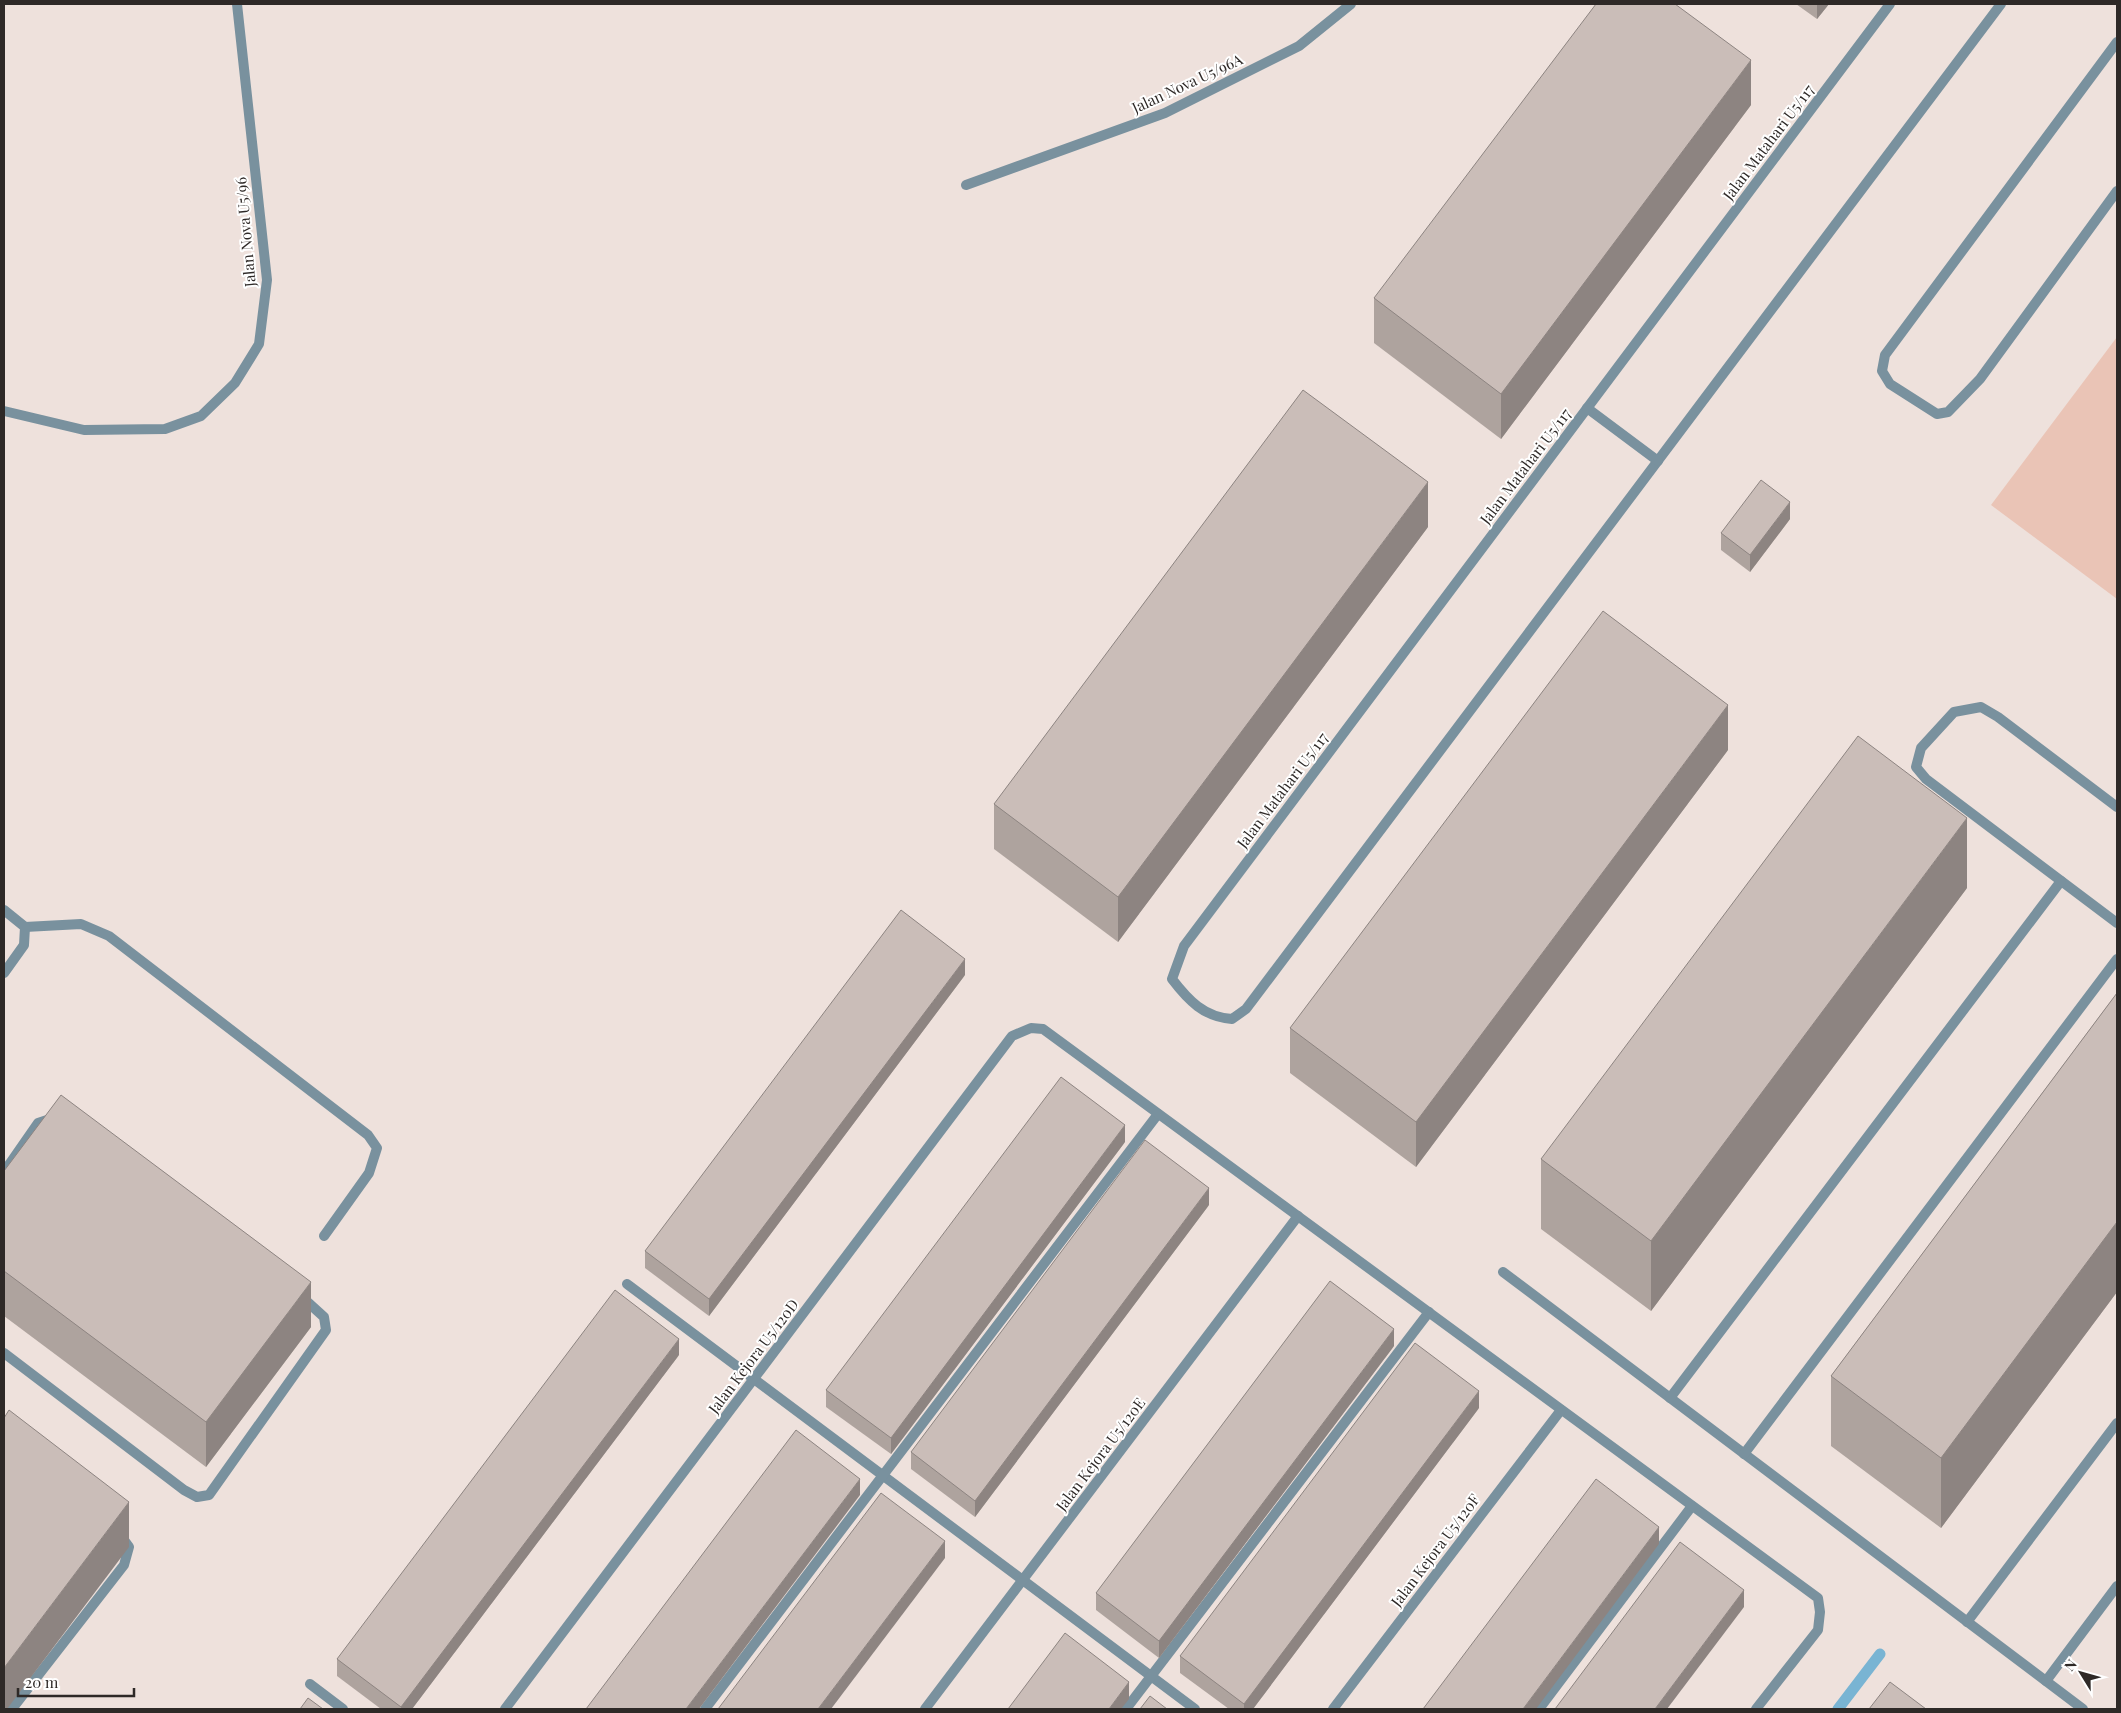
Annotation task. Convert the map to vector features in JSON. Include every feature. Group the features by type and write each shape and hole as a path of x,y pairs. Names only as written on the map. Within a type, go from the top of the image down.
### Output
{"street":[{"name":"Jalan Nova U5/96","path":"4,411 84,430 165,429 201,416 235,383 259,344 267,280 237,4"},
{"name":"Jalan Nova U5/96A","path":"966,185 1165,113 1299,46 1352,4"},
{"name":"Jalan Matahari U5/117","path":"1658,461 1246,1009 1232,1019 1218,1018 1188,1001 1172,979 1184,946 1890,4"},
{"path":"1587,408 1658,461 2001,4"},
{"path":"2117,42 1885,356 1882,371 1890,384 1937,414 1948,412 1980,379 2117,191"},
{"path":"2117,807 1998,717 1981,707 1954,712 1921,748 1916,767 1926,779 2117,923"},
{"path":"1670,1398 2061,881"},
{"path":"4,910 25,927 81,924 109,936 368,1135 377,1148 369,1173 324,1236"},
{"path":"4,973 24,945 25,927"},
{"path":"1744,1454 2117,959"},
{"name":"Jalan Kejora U5/120D","path":"505,1709 1012,1036 1031,1028 1043,1029 1158,1114"},
{"path":"705,1709 1158,1114 1818,1598 1820,1612 1818,1630 1756,1709"},
{"path":"4,1172 38,1123 53,1118 61,1124"},
{"name":"Jalan Kejora U5/120E","path":"925,1709 1298,1216"},
{"path":"1503,1272 2083,1709"},
{"path":"627,1284 1195,1709"},
{"path":"4,1353 184,1490 197,1497 209,1495 326,1330 324,1317 293,1291"},
{"path":"1126,1709 1429,1312"},
{"name":"Jalan Kejora U5/120F","path":"1333,1709 1561,1410"},
{"path":"1967,1622 2117,1423"},
{"path":"1539,1709 1692,1506"},
{"path":"12,1709 124,1565 129,1547 110,1526"},
{"path":"2046,1681 2117,1586"},
{"path":"310,1684 343,1709"}],"shaded area":[{"path":"2117,337 2117,599 1991,505"}],"building":[{"path":"1596,4 1675,4 1751,60 1501,394 1374,298"},
{"path":"1303,390 1428,482 1118,897 994,804"},
{"path":"1761,480 1790,502 1750,555 1721,533"},
{"path":"1603,611 1728,705 1416,1122 1290,1028"},
{"path":"1858,736 1967,818 1651,1241 1541,1159"},
{"path":"901,910 965,959 709,1299 645,1251"},
{"path":"2117,993 2117,1222 1941,1458 1831,1376"},
{"path":"1061,1077 1125,1125 891,1438 826,1390"},
{"path":"61,1095 311,1282 206,1422 4,1271 4,1171"},
{"path":"1145,1140 1209,1188 975,1501 911,1452"},
{"path":"1330,1281 1394,1329 1159,1641 1096,1593"},
{"path":"615,1290 679,1339 401,1707 337,1659"},
{"path":"1415,1343 1479,1391 1244,1704 1180,1656"},
{"path":"9,1410 129,1502 4,1668 4,1418"},
{"path":"796,1430 860,1479 686,1709 586,1709"},
{"path":"1596,1479 1659,1527 1523,1709 1423,1709"},
{"path":"881,1493 945,1541 818,1709 718,1709"},
{"path":"1680,1542 1744,1590 1655,1709 1555,1709"},
{"path":"1065,1633 1129,1682 1109,1709 1008,1709"},
{"path":"1890,1682 1926,1709 1869,1709"},
{"path":"1150,1696 1167,1709 1140,1709"},
{"path":"308,1698 323,1709 300,1709"}],"waterway":[{"path":"1838,1709 1880,1654"}]}
